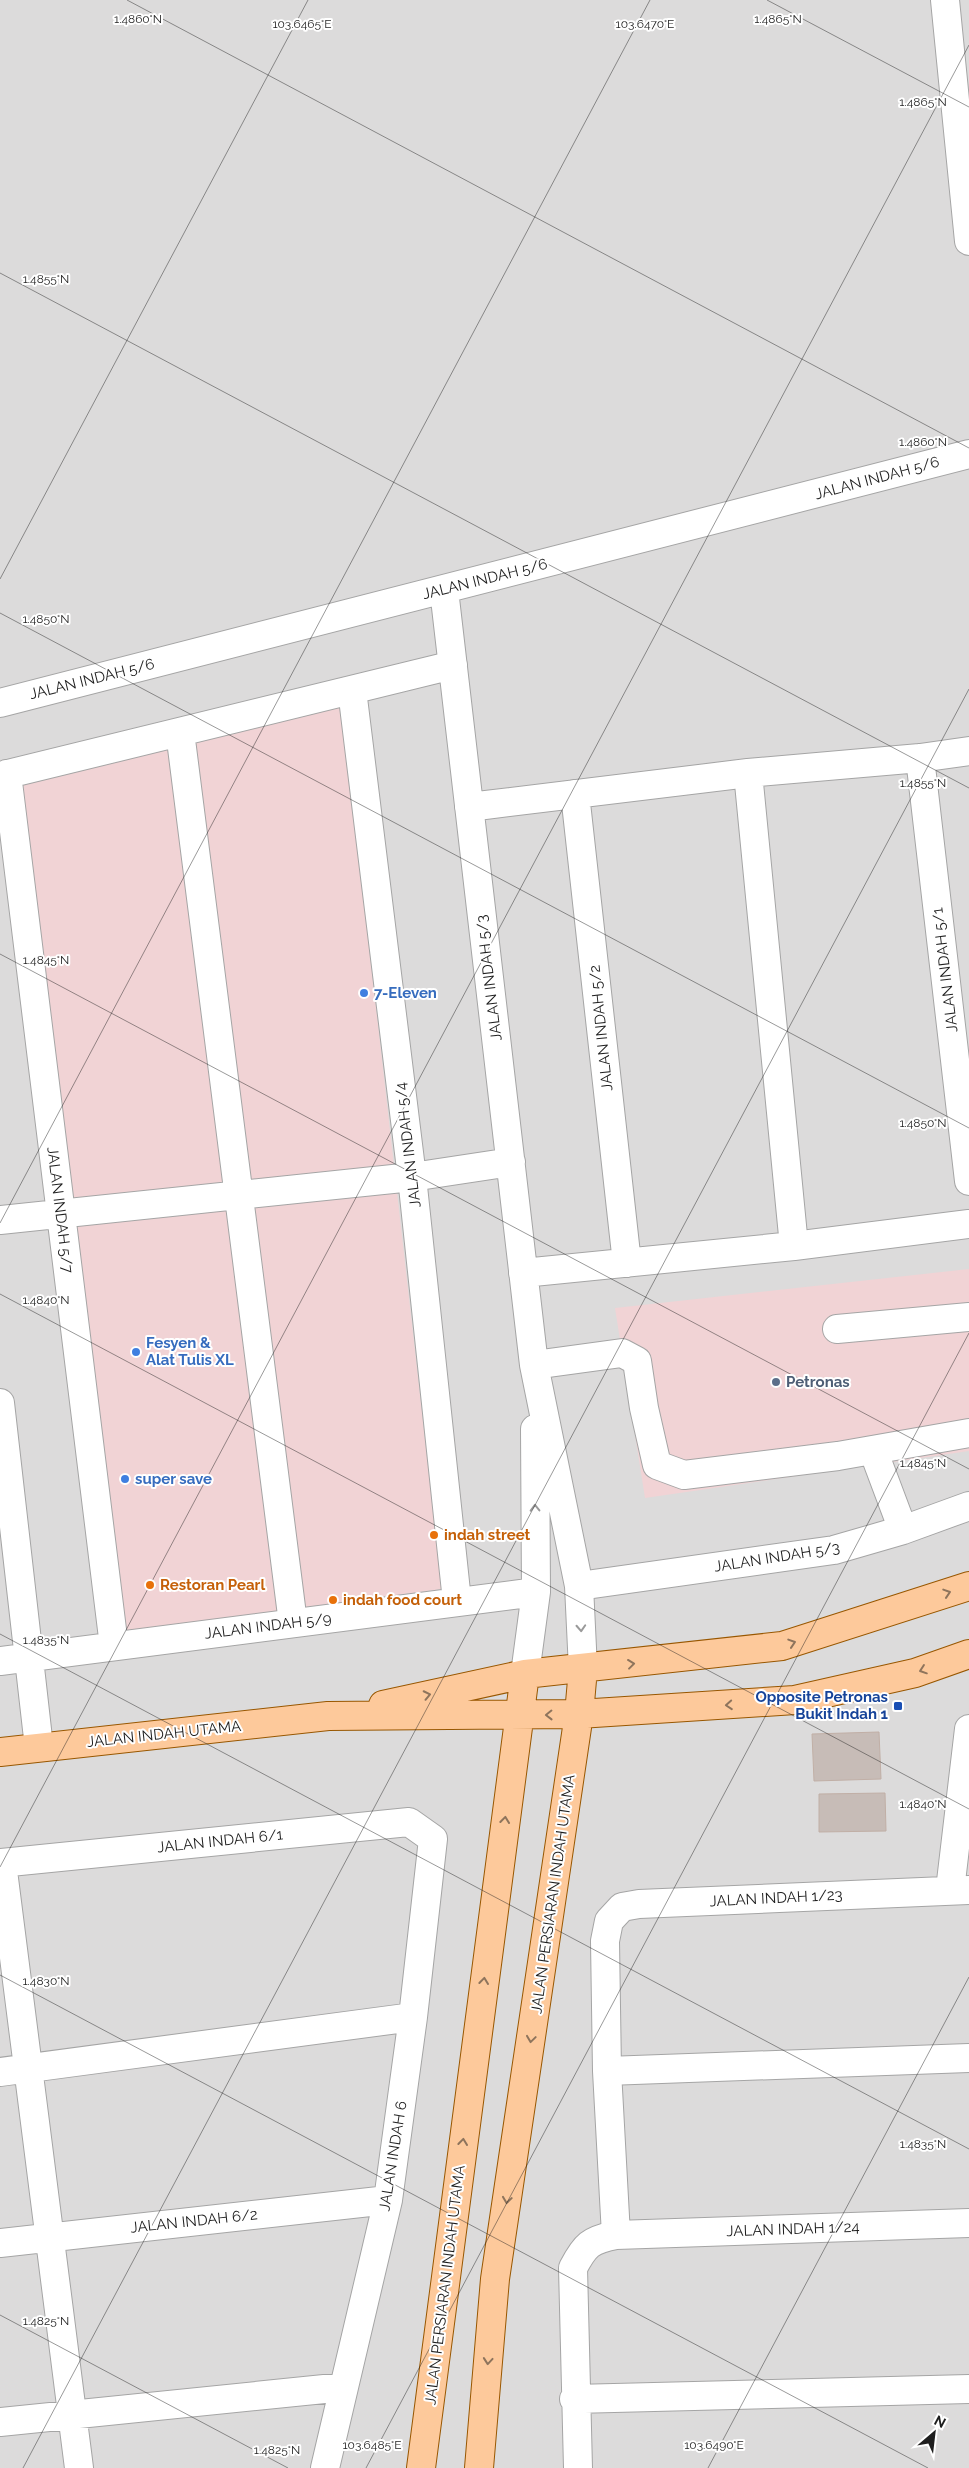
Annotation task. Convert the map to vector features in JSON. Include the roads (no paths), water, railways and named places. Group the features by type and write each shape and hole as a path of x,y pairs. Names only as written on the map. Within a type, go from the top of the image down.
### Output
{"main road":[{"path":"583,1669 782,1646 969,1586"},
{"path":"579,1714 795,1700 915,1673 969,1654"},
{"name":"JALAN INDAH UTAMA","path":"328,1716 525,1674 583,1669"},
{"name":"JALAN PERSIARAN INDAH UTAMA","path":"479,2468 495,2280 579,1714 583,1669"},
{"name":"JALAN PERSIARAN INDAH UTAMA","path":"421,2468 525,1674"},
{"name":"JALAN INDAH UTAMA","path":"0,1752 328,1716 579,1714"}],"street":[{"path":"945,0 969,241"},
{"name":"JALAN INDAH 5/6","path":"0,703 969,454"},
{"name":"JALAN INDAH 5/3","path":"444,590 534,1366 579,1586 583,1669"},
{"path":"4,775 452,665"},
{"name":"JALAN INDAH 5/4","path":"352,690 412,1177 457,1601"},
{"path":"180,732 293,1623"},
{"path":"469,807 748,773 920,758 969,751"},
{"name":"JALAN INDAH 5/1","path":"920,758 969,1181"},
{"path":"748,773 794,1246"},
{"name":"JALAN INDAH 5/7","path":"4,775 114,1646"},
{"name":"JALAN INDAH 5/2","path":"575,794 627,1263"},
{"path":"0,1220 412,1177 510,1162"},
{"path":"523,1273 794,1246 969,1224"},
{"path":"837,1329 969,1317"},
{"path":"534,1366 622,1352 637,1361 644,1408 657,1465 684,1475 838,1456 969,1432"},
{"name":"JALAN INDAH 5/3","path":"525,1674 536,1592 534,1366"},
{"path":"0,1403 7,1519 29,1657 39,1747"},
{"path":"873,1450 903,1530"},
{"name":"JALAN INDAH 5/3","path":"579,1586 834,1550 903,1530 969,1506"},
{"name":"JALAN INDAH 5/9","path":"0,1661 536,1592"},
{"path":"960,1890 968,1732"},
{"name":"JALAN INDAH 6/1","path":"1,1863 409,1822 433,1840"},
{"name":"JALAN INDAH 6","path":"325,2468 388,2200 413,2017 433,1840"},
{"path":"1,1863 79,2468"},
{"name":"JALAN INDAH 1/23","path":"616,2235 607,2071 605,1941 609,1921 622,1907 960,1890"},
{"path":"0,2072 413,2017"},
{"path":"607,2071 969,2058"},
{"name":"JALAN INDAH 6/2","path":"0,2243 388,2200"},
{"name":"JALAN INDAH 1/24","path":"578,2468 574,2399 573,2268 581,2252 594,2239 616,2235 969,2223"},
{"path":"0,2422 344,2387"},
{"path":"574,2399 969,2389"}],"place":[{"name":"7-Eleven","path":"364,993"},
{"name":"Fesyen & Alat Tulis XL","path":"136,1352"},
{"name":"Petronas","path":"776,1382"},
{"name":"super save","path":"125,1479"},
{"name":"indah street","path":"434,1535"},
{"name":"Restoran Pearl","path":"150,1585"},
{"name":"indah food court","path":"333,1600"},
{"name":"Opposite Petronas Bukit Indah 1","path":"898,1706"}]}
